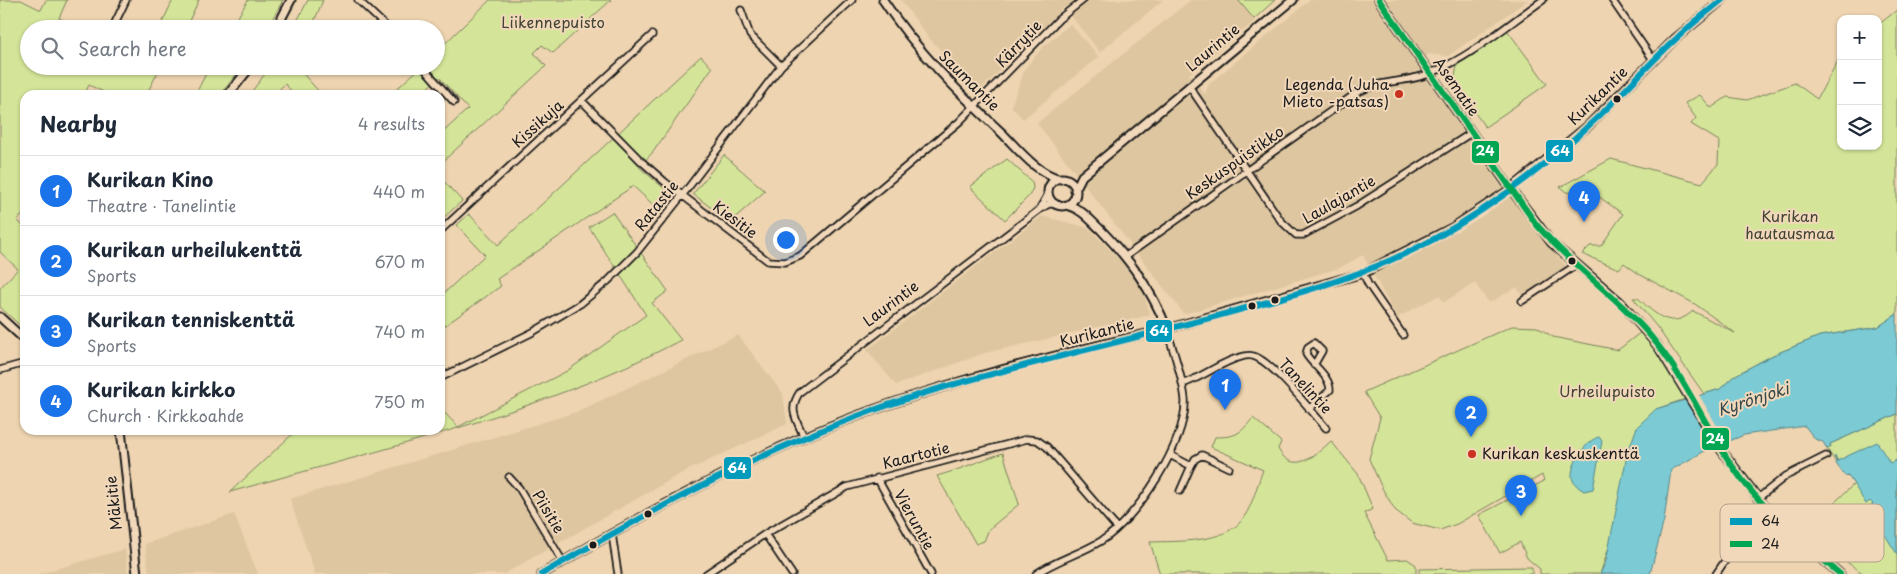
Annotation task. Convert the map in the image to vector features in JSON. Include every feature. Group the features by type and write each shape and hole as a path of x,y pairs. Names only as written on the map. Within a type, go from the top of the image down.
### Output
{"main road":[{"name":"Kurikantie","path":"1167,330 1363,273 1432,240 1511,189 1600,115 1676,38 1722,0"},
{"path":"1511,189 1551,242 1621,304 1658,346 1722,451 1760,502"},
{"path":"1826,562 1840,574"}],"street":[{"path":"116,20 126,0"},
{"path":"281,20 291,0"},
{"path":"358,0 379,20"},
{"name":"Ratastie","path":"445,376 533,332 580,304 608,281 637,252 781,66 852,0"},
{"name":"Saumantie","path":"883,0 923,54 975,108 1044,173 1064,179"},
{"name":"Kärrytie","path":"975,108 1060,19 1083,0"},
{"name":"Laurintie","path":"1076,192 1082,176 1293,0"},
{"name":"Asematie","path":"1379,0 1511,189"},
{"name":"Keskuspuistikko","path":"1126,256 1248,171 1331,110 1368,87 1382,82 1430,74 1449,65 1543,0"},
{"path":"1612,0 1654,60"},
{"path":"741,10 750,35 781,66"},
{"name":"Kissikuja","path":"445,226 652,34"},
{"path":"232,90 244,75"},
{"path":"430,75 443,90"},
{"name":"Laulajantie","path":"1189,86 1290,231 1296,235 1303,234 1357,206 1471,133"},
{"path":"445,92 454,102"},
{"name":"Kiesitie","path":"582,101 641,161 682,195 768,261 785,262 800,256 975,108"},
{"path":"1036,574 1102,541 1117,528 1153,486 1170,454 1183,417 1185,401 1167,330 1154,297 1126,256 1082,211 1051,201 1048,191 1049,181 1044,173"},
{"name":"Laurintie","path":"1064,179 1082,176"},
{"path":"1048,191 1053,181 1064,179 1076,192 1082,211"},
{"name":"Laurintie","path":"1038,210 1048,191"},
{"path":"1067,205 1076,192"},
{"name":"Laurintie","path":"804,437 794,415 793,401 800,392 1038,210 1049,204 1056,204"},
{"path":"1522,301 1576,265"},
{"path":"1363,273 1368,284 1403,336"},
{"path":"0,317 20,335"},
{"name":"Kurikantie","path":"542,574 694,490 804,437 859,415 945,387 1167,330"},
{"name":"Tanelintie","path":"1182,384 1197,379 1239,358 1252,356 1264,362 1273,370 1326,428"},
{"path":"1309,409 1330,390 1328,382 1314,364"},
{"path":"0,370 20,365"},
{"name":"Mäkitie","path":"121,435 136,574"},
{"name":"Kaartotie","path":"706,574 765,534 839,491 877,478 1027,439 1037,440 1047,447 1117,528"},
{"path":"1170,454 1191,466"},
{"path":"1180,491 1195,459 1202,455 1229,468"},
{"path":"1760,502 1786,476 1826,456"},
{"name":"Piisitie","path":"509,477 519,488 562,562"},
{"name":"Vieruntie","path":"877,478 930,574"},
{"path":"612,534 618,574"},
{"path":"765,534 792,574"},
{"path":"1716,574 1723,562"}],"shaded area":[{"path":"901,0 1163,0 1100,52 1064,7 980,90 928,37"},
{"path":"1191,0 1238,0 1255,21 1189,74 1205,94 1209,84 1310,0 1528,0 1448,56 1428,54 1420,69 1518,207 1571,273 1526,302 1517,287 1489,303 1475,283 1444,302 1439,295 1397,318 1363,255 1339,268 1184,314 1037,123"},
{"path":"1070,24 1099,57 1023,119 1011,106 1026,67 1042,48"},
{"path":"1042,216 1089,228 1128,269 1142,288 1150,315 985,353 896,385 867,350"},
{"path":"738,335 783,394 787,424 682,473 504,574 315,574 290,499 577,412"},
{"path":"234,514 258,574 149,574 145,544"},
{"path":"125,549 128,574 39,574"}],"green space":[{"path":"0,0 21,0 41,10 46,0 67,0 59,18 63,20 20,20 20,75 156,75 149,90 100,90 89,85 86,90 20,90 20,217 17,220 20,223 20,325 0,307 0,288 18,269 0,252"},
{"path":"173,0 199,0 189,20 163,20"},
{"path":"248,0 283,0 272,20 236,20"},
{"path":"308,0 323,0 315,20 298,20"},
{"name":"Liikennepuisto","path":"490,0 611,0 553,53 542,45 534,53 546,66 445,159 445,130 468,109 439,77 425,90 396,90 412,75 445,75 445,43"},
{"path":"1238,0 1275,0 1254,19"},
{"name":"Kurikan hautausmaa","path":"1897,10 1897,314 1878,327 1820,336 1773,355 1734,376 1720,389 1704,394 1657,327 1633,298 1638,298 1651,310 1664,318 1678,320 1693,311 1735,333 1695,304 1639,274 1624,263 1619,269 1582,254 1590,246 1601,246 1623,214 1598,196 1566,192 1560,187 1611,159 1702,183 1718,164 1719,141 1691,124 1696,118 1685,103 1700,95 1711,108 1727,97 1747,100 1795,83 1817,99 1837,62 1837,150 1882,150 1882,22"},
{"path":"1507,30 1547,84 1485,127 1454,83 1457,65"},
{"path":"701,56 712,68 653,152 639,167 672,195 660,211 633,186 497,279 501,286 445,325 445,292 485,255 457,225 469,214 498,245"},
{"path":"205,75 236,75 224,90 198,90"},
{"path":"264,75 304,75 318,90 290,90 285,84 278,90 253,90"},
{"path":"724,155 765,191 730,222 693,194"},
{"path":"1007,159 1032,182 1033,188 1029,196 1005,220 970,187"},
{"path":"445,182 462,201 445,216"},
{"path":"612,212 668,291 652,303 681,340 628,366 573,388 517,409 445,431 445,413 458,427 567,371 646,315 589,227"},
{"name":"Urheilupuisto","path":"1512,326 1537,327 1553,337 1618,350 1641,332 1672,374 1685,399 1656,409 1600,574 1540,574 1540,569 1527,558 1520,542 1500,553 1479,515 1544,481 1542,475 1457,524 1440,530 1412,523 1395,510 1382,488 1369,459 1380,418 1364,392"},
{"path":"1897,414 1897,574 1864,574 1847,562 1884,562 1884,504 1833,504 1854,484 1848,475 1845,476 1827,449 1831,447 1830,444"},
{"path":"1253,418 1281,442 1278,449 1290,461 1304,461 1331,441 1358,474 1373,509 1364,513 1388,560 1407,559 1416,565 1416,574 1160,574 1150,542 1187,541 1214,537 1236,526 1247,512 1263,470 1211,447 1215,437 1237,434"},
{"path":"292,435 433,435 402,444 230,492"},
{"path":"1003,453 1019,504 989,529 984,541 976,544 937,476"},
{"path":"1532,567 1532,574 1419,574 1419,569"}],"water":[{"name":"Kyrönjoki","path":"1897,314 1897,414 1830,444 1831,447 1827,449 1823,442 1815,439 1805,426 1744,435 1703,452 1671,470 1664,520 1650,574 1600,574 1606,561 1627,455 1637,427 1656,409 1720,389 1734,376 1773,355 1820,336 1878,327"},
{"path":"1599,437 1602,441 1593,489 1584,491 1573,481 1572,471 1585,447"},
{"path":"1877,442 1890,463 1897,460 1897,554 1884,533 1884,504 1873,504 1870,501 1866,504 1848,475 1845,476 1835,462"}],"pier":[{"path":"1698,393 1728,445 1715,450 1684,397"}],"waterway":[{"path":"1835,457 1837,461"}],"transit line":[{"name":"24","path":"1379,0 1536,224 1550,240 1629,312 1657,344 1678,374 1723,452 1744,483 1762,504"},
{"name":"64","path":"542,574 689,492 739,467 842,422 948,386 1294,294 1365,271 1411,251 1456,226 1500,198 1562,150 1681,34 1722,0"},
{"name":"24","path":"1826,562 1840,574"}],"place":[{"name":"Legenda (Juha Mieto -patsas)","path":"1399,94"},
{"name":"Kurikan kirkko","path":"1584,222"},
{"name":"Kurikan Kino","path":"1225,410"},
{"name":"Kurikan urheilukenttä","path":"1471,437"},
{"name":"Kurikan keskuskenttä","path":"1472,454"},
{"name":"Kurikan tenniskenttä","path":"1521,516"}]}
